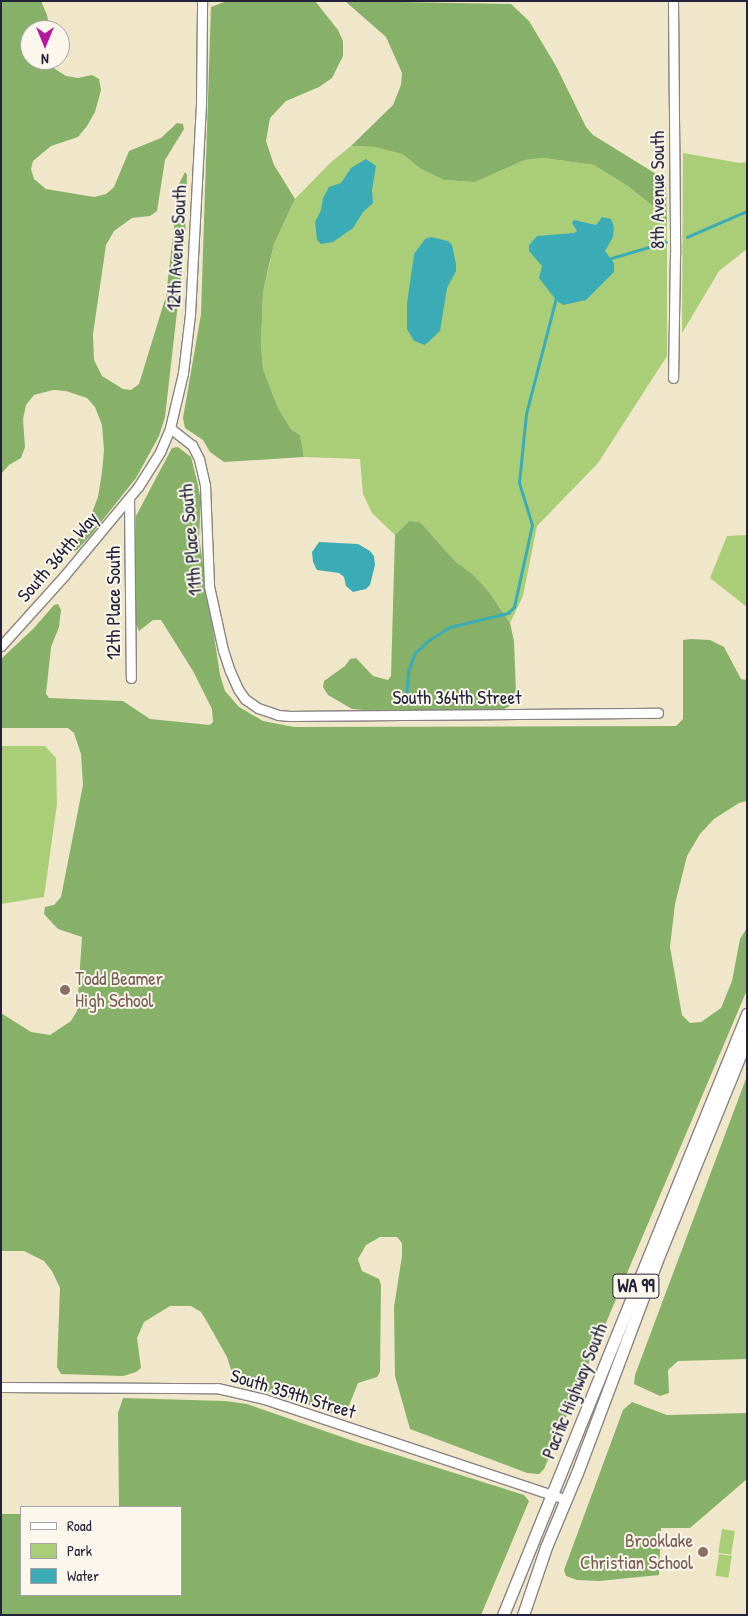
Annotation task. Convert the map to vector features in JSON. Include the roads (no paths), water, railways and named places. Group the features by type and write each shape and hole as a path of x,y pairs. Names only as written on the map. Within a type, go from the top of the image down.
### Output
{"main road":[{"name":"Pacific Highway South","path":"503,1615 747,1014"},
{"name":"Pacific Highway South","path":"523,1615 564,1499 577,1473 659,1255 747,1038"}],"street":[{"name":"12th Avenue South","path":"138,487 160,452 170,428 183,373 190,314 201,105 202,1"},
{"name":"8th Avenue South","path":"673,1 675,254 672,326 673,378"},
{"name":"11th Place South","path":"170,428 192,445 198,459 205,485 209,586 223,650 238,689 245,699 258,708"},
{"name":"South 364th Way","path":"1,646 64,576 138,487"},
{"name":"12th Place South","path":"129,498 131,678"},
{"name":"South 364th Street","path":"258,708 278,715 290,716 658,713"},
{"name":"South 359th Street","path":"1,1387 217,1388 264,1399 564,1499"}],"water":[{"path":"366,159 376,166 372,190 373,203 363,212 353,228 333,242 321,244 317,240 315,222 321,210 323,198 329,187 341,183 351,168"},
{"path":"602,217 611,219 614,227 613,237 605,251 614,263 614,272 586,300 563,305 556,300 539,278 542,266 529,251 529,245 537,236 574,233 577,231 572,223 574,220 596,225"},
{"path":"431,237 448,241 452,245 456,271 447,288 440,331 425,345 414,341 407,329 407,304 414,254 425,239"},
{"path":"319,542 358,544 370,551 374,556 375,565 370,585 366,589 353,592 346,586 344,577 339,573 317,570 313,562 312,552"}],"waterway":[{"path":"687,237 747,211"},
{"path":"608,259 666,242"},
{"path":"406,701 408,672 415,653 429,640 450,627 508,613 514,607 532,525 519,483 526,414 556,298"}],"place":[{"name":"Todd Beamer High School","path":"65,990"},
{"name":"Brooklake Christian School","path":"703,1552"}]}
